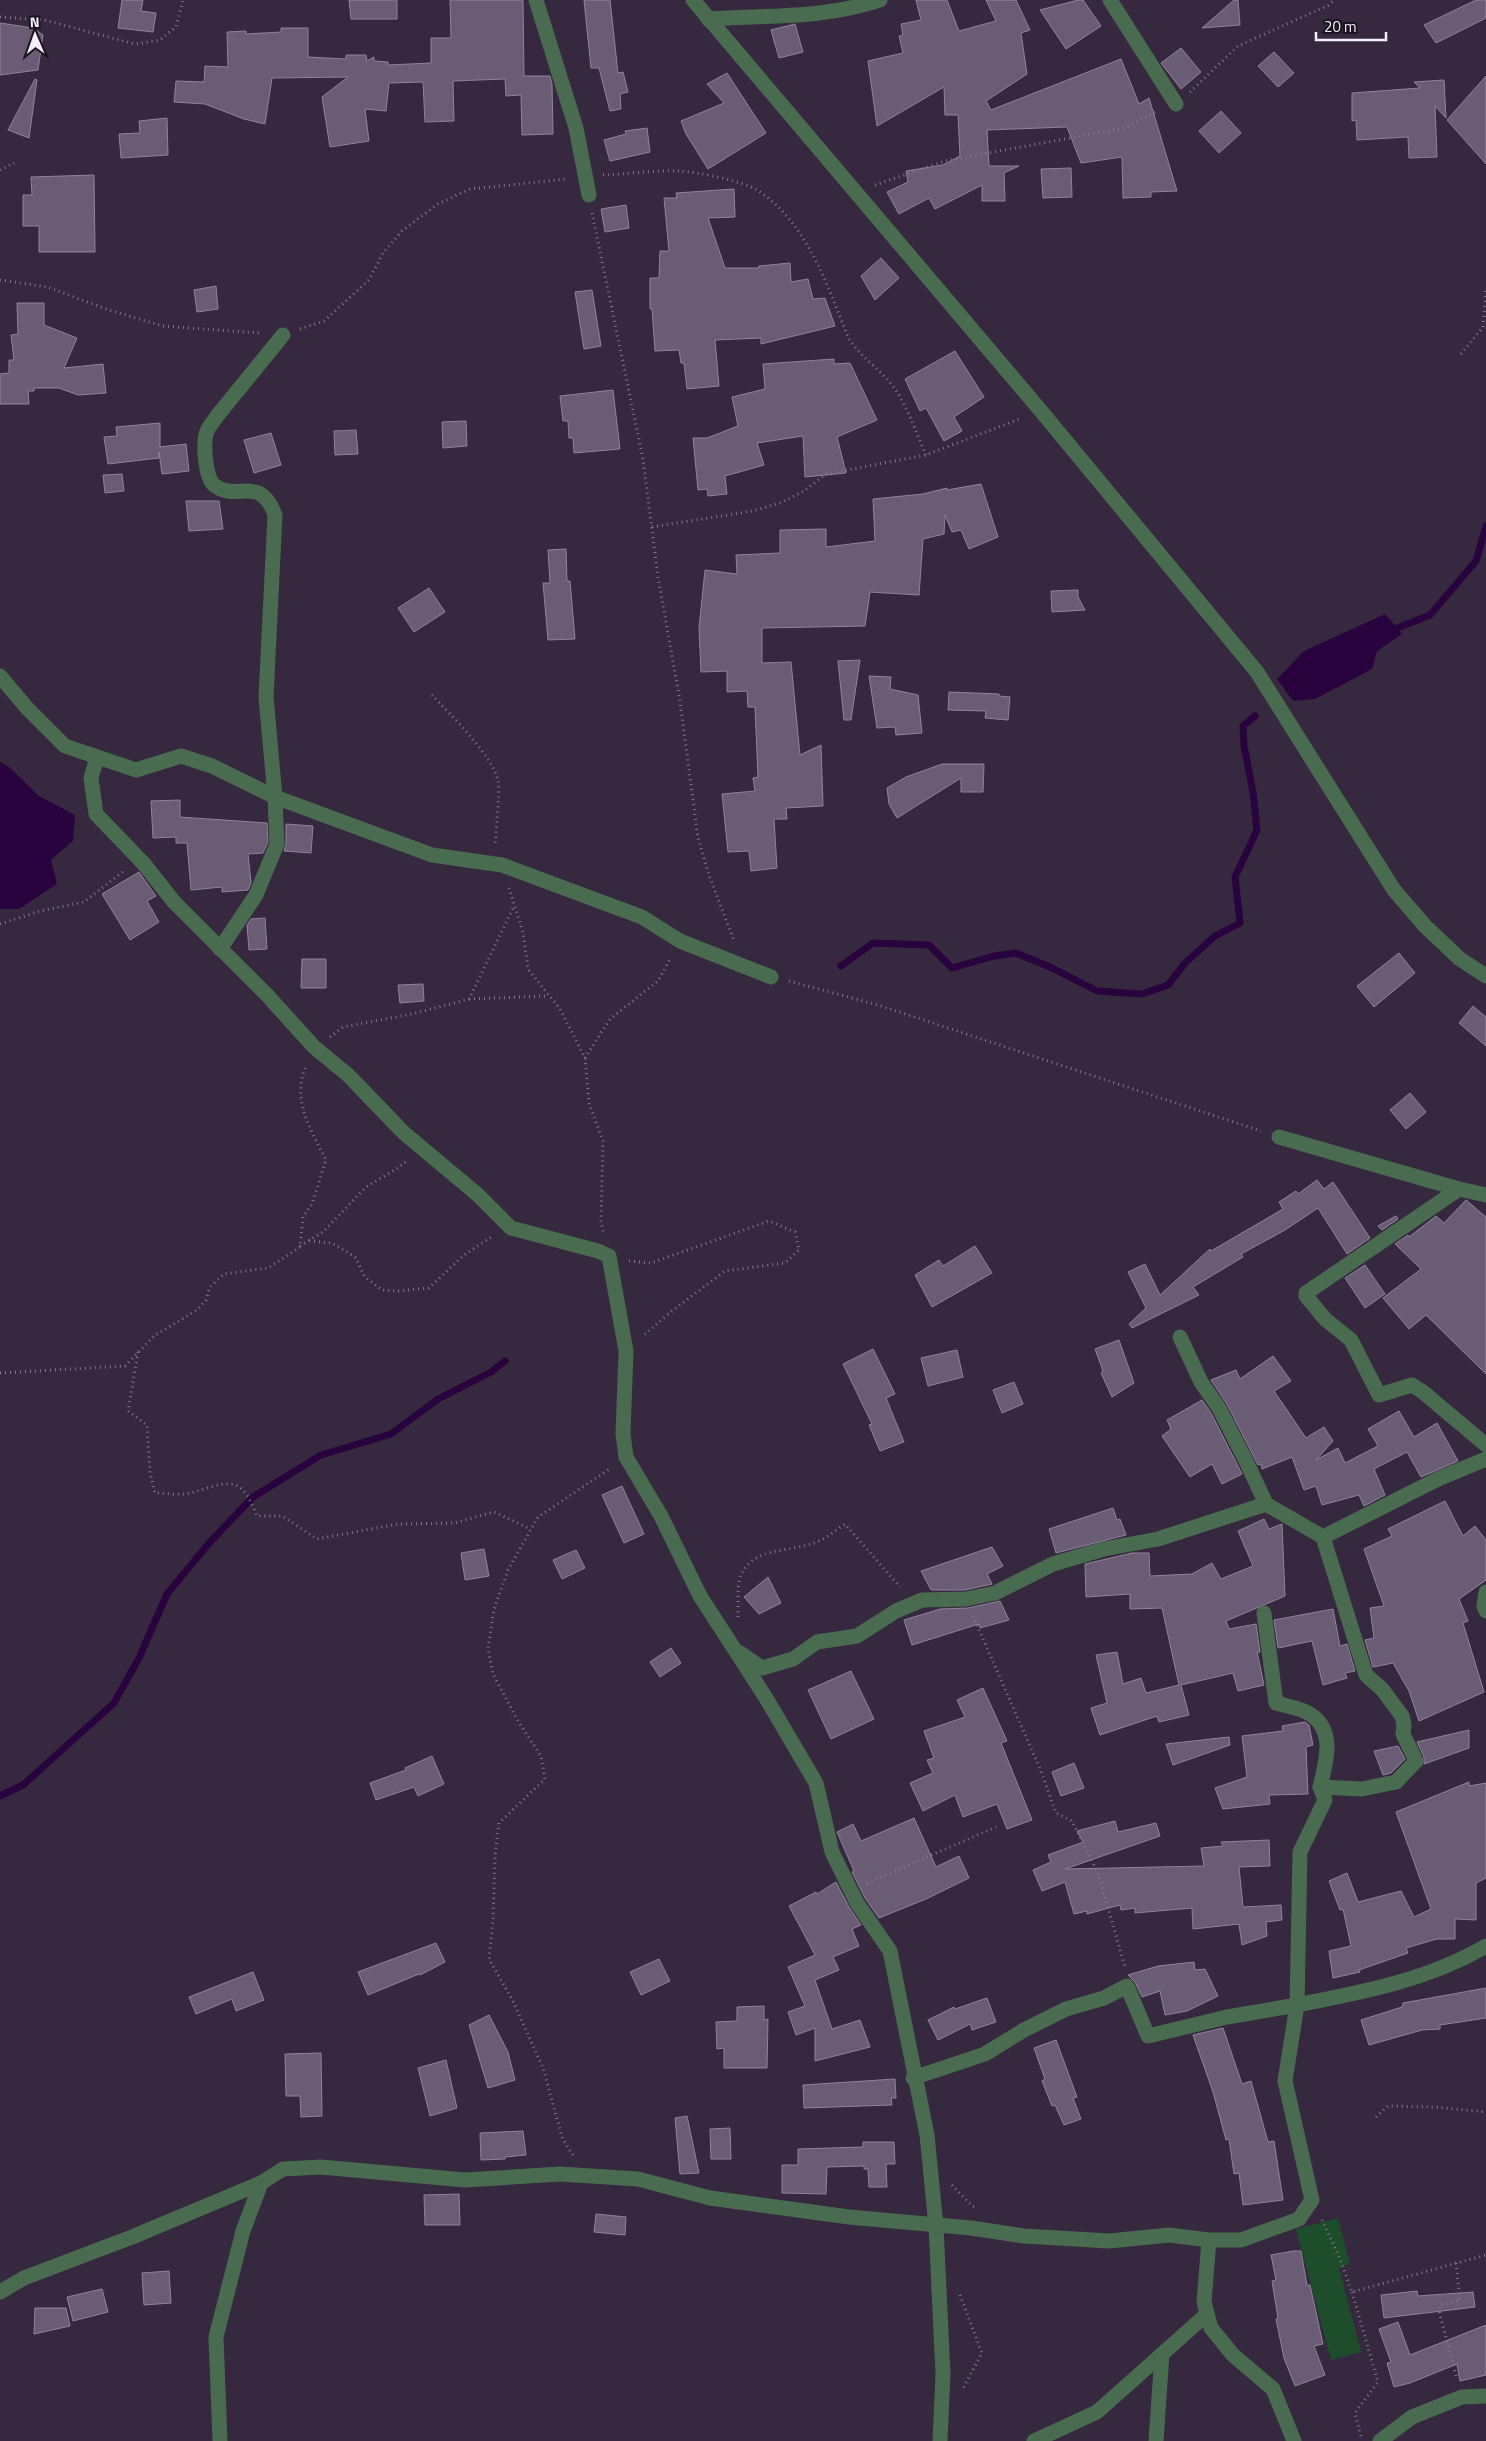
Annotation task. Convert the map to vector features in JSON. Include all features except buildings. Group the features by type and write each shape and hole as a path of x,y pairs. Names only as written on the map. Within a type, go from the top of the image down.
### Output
{"street":[{"path":"536,0 576,128 589,195"},
{"path":"693,0 1041,411 1257,672 1394,890 1425,926 1460,959 1486,975"},
{"path":"708,19 800,15 861,6 880,0"},
{"path":"1110,0 1176,104"},
{"path":"220,949 256,895 277,844 275,797 266,697 275,516 271,505 263,496 254,491 224,490 213,485 208,473 205,453 206,430 283,335"},
{"path":"0,676 27,708 64,746 136,770 181,756 212,766 275,797 432,855 502,865 642,917 680,941 771,977"},
{"path":"97,757 91,778 96,814 139,859 174,902 267,995 314,1047 348,1076 421,1147 478,1195 511,1228 598,1251 609,1256 626,1351 623,1434 626,1457 661,1516 700,1596 736,1651 816,1783 832,1852 857,1903 890,1951 913,2078 926,2135 936,2226 943,2374 940,2441"},
{"path":"1279,1137 1459,1189 1486,1195"},
{"path":"1459,1189 1306,1293 1306,1296 1309,1303 1325,1319 1351,1340 1379,1395 1412,1385 1445,1409 1486,1445"},
{"path":"1180,1337 1200,1382 1219,1408 1266,1504 1323,1537 1366,1674 1382,1689 1402,1716 1403,1734 1416,1761 1396,1782 1362,1789 1320,1786"},
{"path":"1323,1537 1438,1479 1486,1459"},
{"path":"736,1651 762,1668 792,1659 817,1642 857,1636 896,1611 922,1600 966,1599 995,1593 1054,1564 1104,1549 1158,1539 1266,1504"},
{"path":"1486,1592 1484,1606 1486,1611"},
{"path":"0,2292 24,2278 132,2237 261,2183 283,2169 321,2167 465,2180 587,2174 638,2179 710,2198 849,2217 1074,2240 1109,2241 1169,2235 1209,2240 1241,2240 1299,2219 1312,2200 1285,2081 1297,2005 1300,1852 1325,1800 1320,1786 1328,1753 1324,1728 1310,1713 1276,1703 1264,1613"},
{"path":"913,2078 986,2054 1024,2030 1066,2009 1104,1998 1127,1986 1148,2036 1227,2017 1297,2005 1395,1984 1458,1962 1486,1946"},
{"path":"220,2441 216,2337 243,2231 261,2183"},
{"path":"1209,2240 1204,2302 1211,2328 1233,2355 1273,2388 1294,2441"},
{"path":"1034,2441 1097,2412 1207,2314"},
{"path":"1156,2441 1162,2354"},
{"path":"1380,2441 1412,2417 1462,2397 1486,2396"}],"path":[{"path":"0,16 44,20 135,44 160,40 176,27 183,0"},
{"path":"855,191 892,181 945,161 1124,128 1176,104 1199,85 1238,46 1329,5 1334,0"},
{"path":"0,170 14,163"},
{"path":"0,280 47,287 109,310 162,326 283,335 324,321 369,280 382,253 402,231 438,204 470,189 586,177 680,171 721,178 756,189 787,214 821,269 848,338 854,347 870,361 897,391 926,455"},
{"path":"589,195 643,459 658,577 680,701 698,838 709,875 743,966"},
{"path":"1461,354 1483,327 1486,287"},
{"path":"652,526 752,510 780,502 796,495 826,474 926,455 1041,411"},
{"path":"432,695 460,725 488,760 498,780 495,846 523,932 528,969 560,1009 585,1058 589,1103 603,1141 601,1223 609,1256 651,1263 769,1222 794,1232 799,1250 785,1263 725,1271 672,1311 626,1351"},
{"path":"0,924 40,911 84,902 139,859"},
{"path":"469,999 515,905"},
{"path":"585,1058 610,1020 658,981 680,941"},
{"path":"771,977 878,1005 1279,1137"},
{"path":"300,1247 303,1217 312,1204 326,1160 303,1114 302,1077 314,1047 343,1027 412,1014 469,999 549,996"},
{"path":"0,1373 125,1366 154,1336 197,1310 206,1300 210,1287 224,1274 268,1268 323,1232 366,1187 398,1168 421,1147"},
{"path":"309,1241 332,1243 355,1257 365,1277 382,1290 399,1291 429,1288 464,1255 485,1240 511,1228"},
{"path":"138,1352 128,1411 146,1425 150,1473 155,1493 184,1494 228,1485 238,1486 246,1495 258,1516 282,1516 317,1539 398,1524 454,1524 494,1512 531,1529"},
{"path":"587,2174 563,2140 542,2068 513,2001 489,1960 493,1920 495,1855 499,1823 545,1779 541,1756 518,1721 493,1674 488,1649 494,1609 508,1570 538,1517 626,1457"},
{"path":"736,1651 740,1576 751,1562 768,1552 790,1550 820,1541 845,1524 899,1587 922,1600"},
{"path":"966,1599 984,1646 1008,1694 1056,1813 1072,1820 1098,1874 1124,1960 1127,1986"},
{"path":"857,1903 863,1885 996,1827"},
{"path":"1376,2116 1388,2106 1435,2107 1486,2112"},
{"path":"948,2178 952,2187 972,2206 981,2209"},
{"path":"1312,2200 1340,2259 1352,2292 1378,2382 1355,2413 1362,2441"},
{"path":"1352,2292 1486,2255"},
{"path":"1456,2263 1460,2300 1440,2305 1439,2311 1462,2397"}],"green space":[{"path":"1338,2218 1350,2264 1339,2268 1361,2352 1331,2360 1296,2229"}],"shaded area":[{"path":"1385,614 1402,634 1377,651 1372,669 1315,699 1293,701 1277,679 1304,651"},
{"path":"0,762 9,767 39,796 75,815 73,841 51,860 57,884 19,909 0,909"}],"waterway":[{"path":"1390,631 1430,615 1476,561 1486,526"},
{"path":"841,966 873,943 929,945 952,968 994,956 1016,953 1052,968 1097,991 1142,994 1168,985 1185,963 1215,936 1240,923 1235,877 1257,830 1253,792 1244,746 1243,726 1255,716"},
{"path":"0,1796 23,1785 114,1703 139,1658 167,1594 210,1542 253,1497 321,1455 391,1434 438,1399 491,1372 505,1361"}]}
